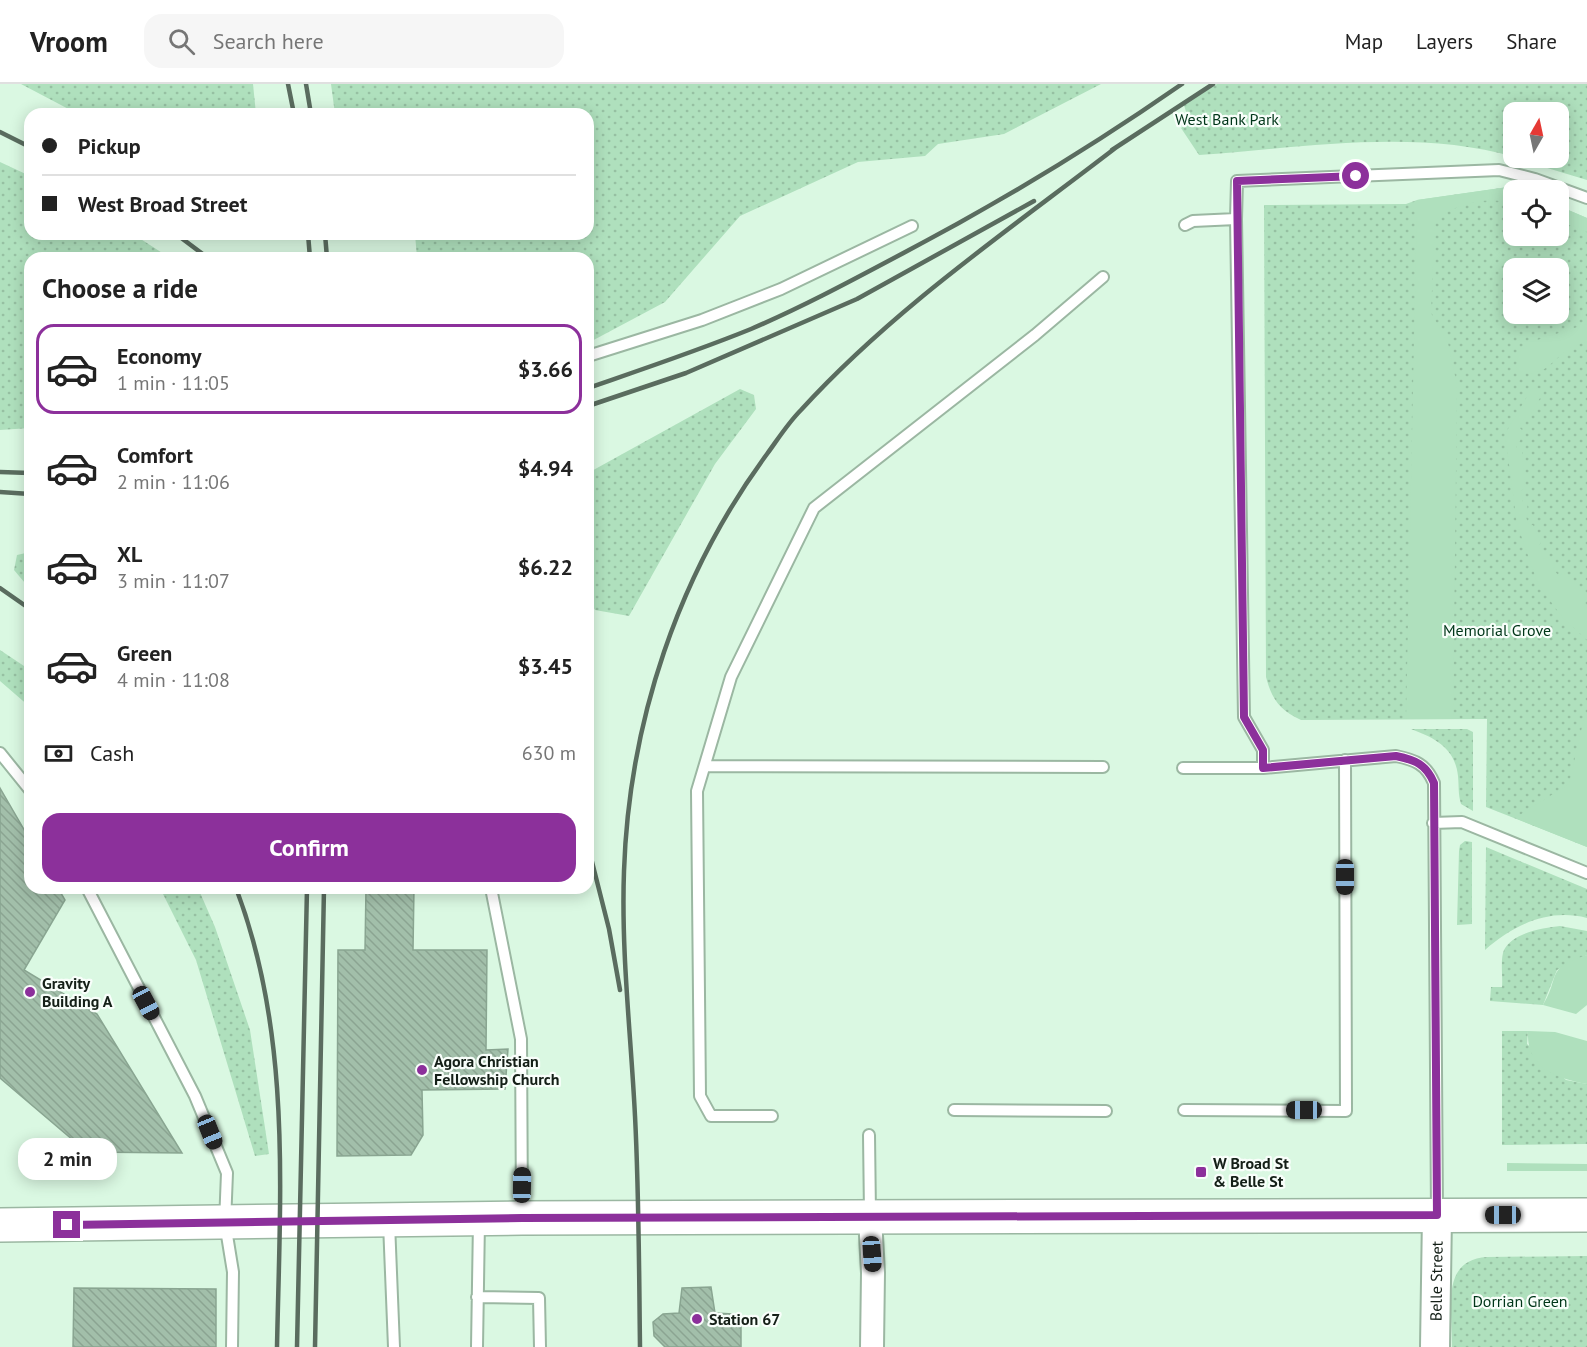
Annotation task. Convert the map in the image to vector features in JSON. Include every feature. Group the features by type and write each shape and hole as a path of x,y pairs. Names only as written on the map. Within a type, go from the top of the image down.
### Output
{"main road":[{"path":"0,1225 522,1218 1587,1215"}],"street":[{"name":"Belle Street","path":"1435,1347 1437,1215"},
{"path":"870,1217 873,1347"}],"lane":[{"path":"1263,768 1263,750 1244,717 1237,181 1499,170 1535,179 1587,198"},
{"path":"1185,225 1193,220 1236,219"},
{"path":"594,354 702,320 781,289 912,226"},
{"path":"772,1116 711,1116 700,1096 697,791 731,676 814,508 1035,335 1103,277"},
{"path":"0,753 24,783"},
{"path":"1183,768 1263,768 1396,756 1415,759 1429,770 1434,783 1437,1215"},
{"path":"1184,1110 1346,1111 1345,760"},
{"path":"705,766 1103,767"},
{"path":"1433,823 1462,822 1587,873"},
{"path":"90,894 195,1096 227,1173 225,1223 233,1272 232,1347"},
{"path":"492,894 522,1039 522,1218"},
{"path":"954,1110 1106,1111"},
{"path":"869,1135 870,1217"},
{"path":"477,1347 479,1219"},
{"path":"389,1220 394,1347"},
{"path":"477,1296 539,1298 540,1347"}],"green space":[{"path":"21,84 253,84 255,108 67,108"},
{"path":"331,84 1101,84 1004,134 938,144 925,156 858,162 740,216 665,302 594,340 594,252 416,252 416,240 594,240 594,108 334,108"},
{"name":"West Bank Park","path":"1217,84 1587,84 1587,180 1547,168 1569,168 1569,102 1503,102 1503,154 1438,143 1357,142 1199,155 1181,128 1189,122 1184,105"},
{"path":"0,162 24,173 24,240 142,240 161,252 24,252 24,428 0,430"},
{"name":"Memorial Grove","path":"1503,188 1503,246 1569,246 1569,210 1587,218 1587,847 1486,807 1487,719 1301,720 1282,708 1271,692 1266,677 1264,205 1406,204 1417,200"},
{"path":"1503,188 1503,201 1472,203 1452,209 1435,220 1431,313 1448,343 1457,385 1453,719 1406,719 1417,200"},
{"path":"1569,210 1587,218 1587,232 1569,225"},
{"path":"1587,324 1587,342 1567,350 1537,372 1516,371 1518,353 1531,342"},
{"path":"1532,388 1545,389 1530,416 1527,414 1519,427 1522,430 1520,441 1516,442 1517,451 1522,451 1525,488 1521,491 1523,503 1527,503 1526,517 1529,526 1533,525 1541,543 1538,546 1544,559 1548,557 1559,576 1563,573 1576,583 1587,599 1583,602 1587,607 1587,640 1562,617 1538,584 1517,524 1505,434"},
{"path":"740,389 754,395 756,409 715,464 629,616 594,608 594,470"},
{"path":"24,553 24,582 14,570 17,555"},
{"path":"0,650 24,666 24,702 0,681"},
{"path":"1584,718 1587,718 1587,847 1515,818 1569,784"},
{"path":"1411,729 1467,729 1473,732 1473,811 1461,804 1456,766 1448,751 1436,740"},
{"path":"1465,841 1472,842 1472,924 1457,925 1459,851 1460,845"},
{"path":"1486,847 1587,889 1587,918 1559,915 1532,921 1508,933 1485,950"},
{"path":"163,894 201,894 215,927 250,1030 269,1154 255,1156 196,960"},
{"path":"1560,926 1587,931 1587,955 1557,970 1543,1005 1490,1001 1491,987 1502,987 1502,958 1508,944 1529,932"},
{"path":"1587,955 1587,1005 1576,1014 1543,1005 1559,969"},
{"path":"1502,1031 1528,1031 1527,1044 1566,1080 1587,1084 1587,1144 1502,1145"},
{"path":"1528,1031 1555,1032 1587,1041 1587,1084 1564,1078 1545,1069 1532,1054"},
{"path":"1507,1163 1587,1164 1587,1171 1507,1171"},
{"name":"Dorrian Green","path":"1587,1256 1587,1347 1452,1347 1452,1290 1455,1277 1461,1267 1472,1260 1487,1257"}],"building":[{"name":"Gravity Building A","path":"0,788 24,830 24,894 62,894 65,900 24,970 97,1014 182,1153 87,1152 0,1078"},
{"name":"Agora Christian Fellowship Church","path":"366,894 414,894 413,950 487,950 486,1050 508,1049 505,1089 422,1090 423,1135 411,1155 337,1156 338,950 365,950"},
{"name":"Station 67","path":"711,1287 715,1313 733,1314 741,1322 741,1347 665,1347 654,1336 653,1322 663,1314 679,1313 682,1288"},
{"path":"74,1288 216,1289 216,1347 73,1347"}],"railway":[{"path":"288,84 293,108"},
{"path":"306,84 310,108"},
{"path":"594,386 751,329 841,286 1005,197 1112,131 1182,84"},
{"path":"1112,150 1213,84"},
{"path":"0,132 24,144"},
{"path":"640,1347 637,1174 625,963 624,871 628,815 636,760 648,705 664,652 684,600 708,549 736,501 783,431 801,410 837,373 913,304 1118,146"},
{"path":"594,404 686,373 857,299 1034,201"},
{"path":"184,240 200,252"},
{"path":"308,240 310,252"},
{"path":"326,240 326,252"},
{"path":"0,472 24,473"},
{"path":"0,492 24,494"},
{"path":"0,588 24,605"},
{"path":"594,870 609,929 620,990"},
{"path":"238,894 254,944 266,1000 274,1057 279,1115 280,1173 277,1347"},
{"path":"297,1347 307,894"},
{"path":"315,1347 324,894"}],"place":[{"name":"Gravity Building A","path":"30,992"},
{"name":"Agora Christian Fellowship Church","path":"422,1070"},
{"name":"W Broad St & Belle St","path":"1201,1172"},
{"name":"Station 67","path":"697,1319"}],"route":[{"path":"67,1225 522,1218 1380,1217 1437,1215 1434,783 1429,770 1415,759 1396,756 1263,768 1263,750 1244,717 1237,181 1356,176"}]}
